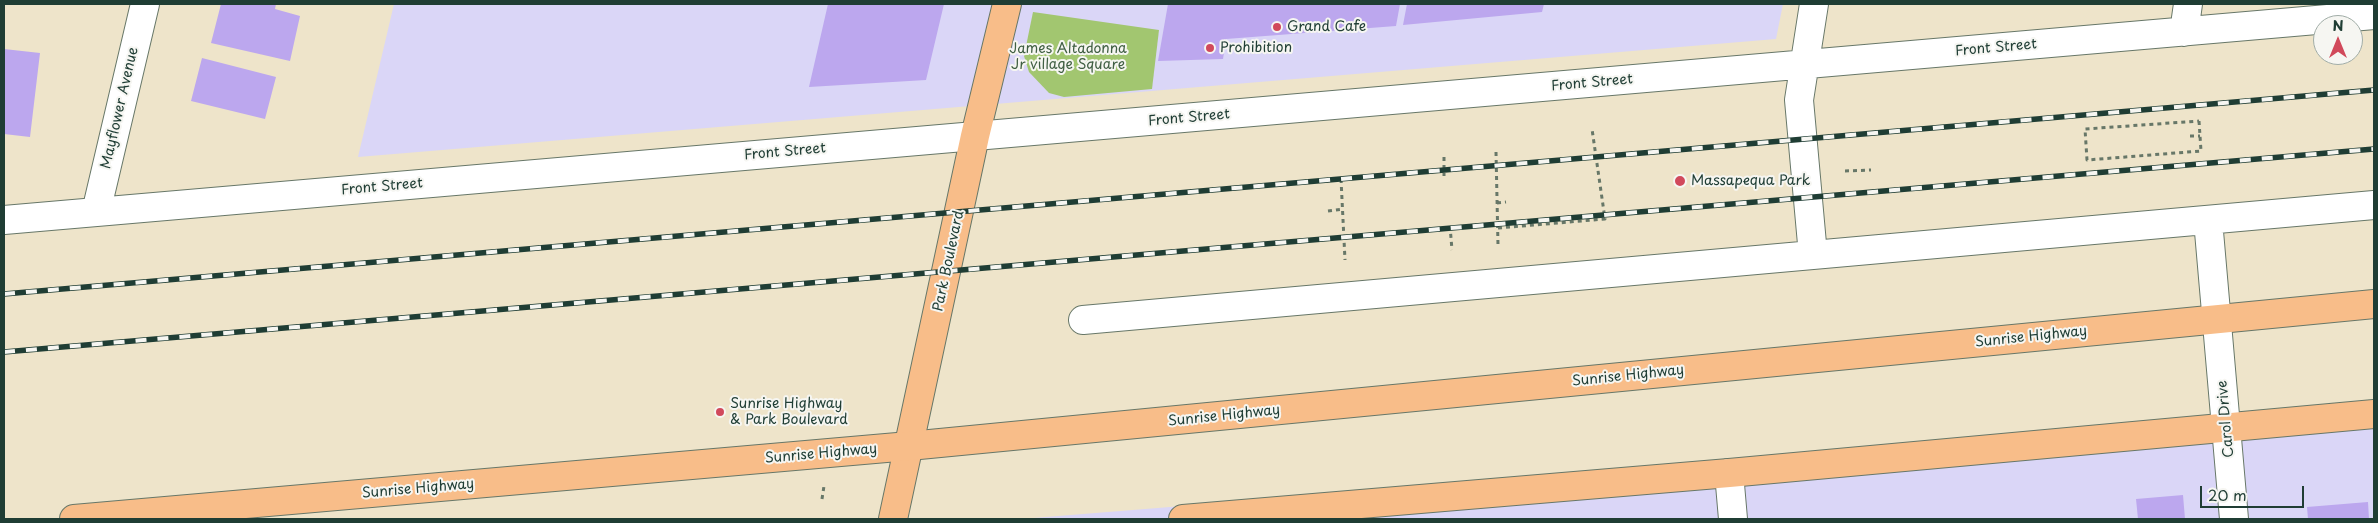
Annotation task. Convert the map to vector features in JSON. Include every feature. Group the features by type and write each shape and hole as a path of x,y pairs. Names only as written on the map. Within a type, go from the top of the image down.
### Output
{"main road":[{"name":"Park Boulevard","path":"893,519 975,136 1007,4"},
{"name":"Sunrise Highway","path":"74,519 909,446 2374,304"},
{"path":"1183,519 1729,473 2226,426 2374,414"}],"street":[{"name":"Mayflower Avenue","path":"96,212 145,4"},
{"path":"1812,255 1799,100 1814,4"},
{"path":"2184,32 2188,4"},
{"name":"Front Street","path":"4,220 2374,16"},
{"path":"1083,320 2374,205"},
{"name":"Carol Drive","path":"2208,220 2234,519"},
{"path":"1729,473 1733,519"}],"path":[{"path":"2199,120 2200,136 2201,151 2086,160 2085,129 2199,120"},
{"path":"1498,228 1605,219 1592,129"},
{"path":"2190,136 2200,136"},
{"path":"1496,152 1498,245"},
{"path":"1444,158 1444,176"},
{"path":"1845,171 1871,170"},
{"path":"1341,179 1345,260"},
{"path":"1497,203 1506,202"},
{"path":"1328,210 1343,209"},
{"path":"1450,226 1452,250"},
{"path":"822,499 824,486"}],"shaded area":[{"path":"394,4 1783,4 1776,39 358,157"},
{"path":"2374,410 2374,519 1021,519"}],"green space":[{"name":"James Altadonna Jr village Square","path":"1033,12 1159,30 1152,89 1064,97 1049,93 1029,72 1024,56"}],"building":[{"path":"221,4 276,4 275,9 300,16 290,61 211,43"},
{"path":"828,4 944,4 926,80 809,87"},
{"path":"1168,4 1400,4 1396,26 1226,39 1223,59 1158,61"},
{"path":"1407,4 1544,4 1542,12 1403,25"},
{"path":"4,49 40,53 30,137 4,134"},
{"path":"202,58 276,77 265,119 191,101"},
{"path":"2183,495 2185,519 2138,519 2136,499"},
{"path":"2368,502 2369,519 2308,519 2307,507"}],"railway":[{"path":"4,294 2374,90"},
{"path":"4,352 2374,149"}],"place":[{"name":"Grand Cafe","path":"1277,27"},
{"name":"Prohibition","path":"1210,48"},
{"name":"Massapequa Park","path":"1680,181"},
{"name":"Sunrise Highway & Park Boulevard","path":"720,412"}]}
